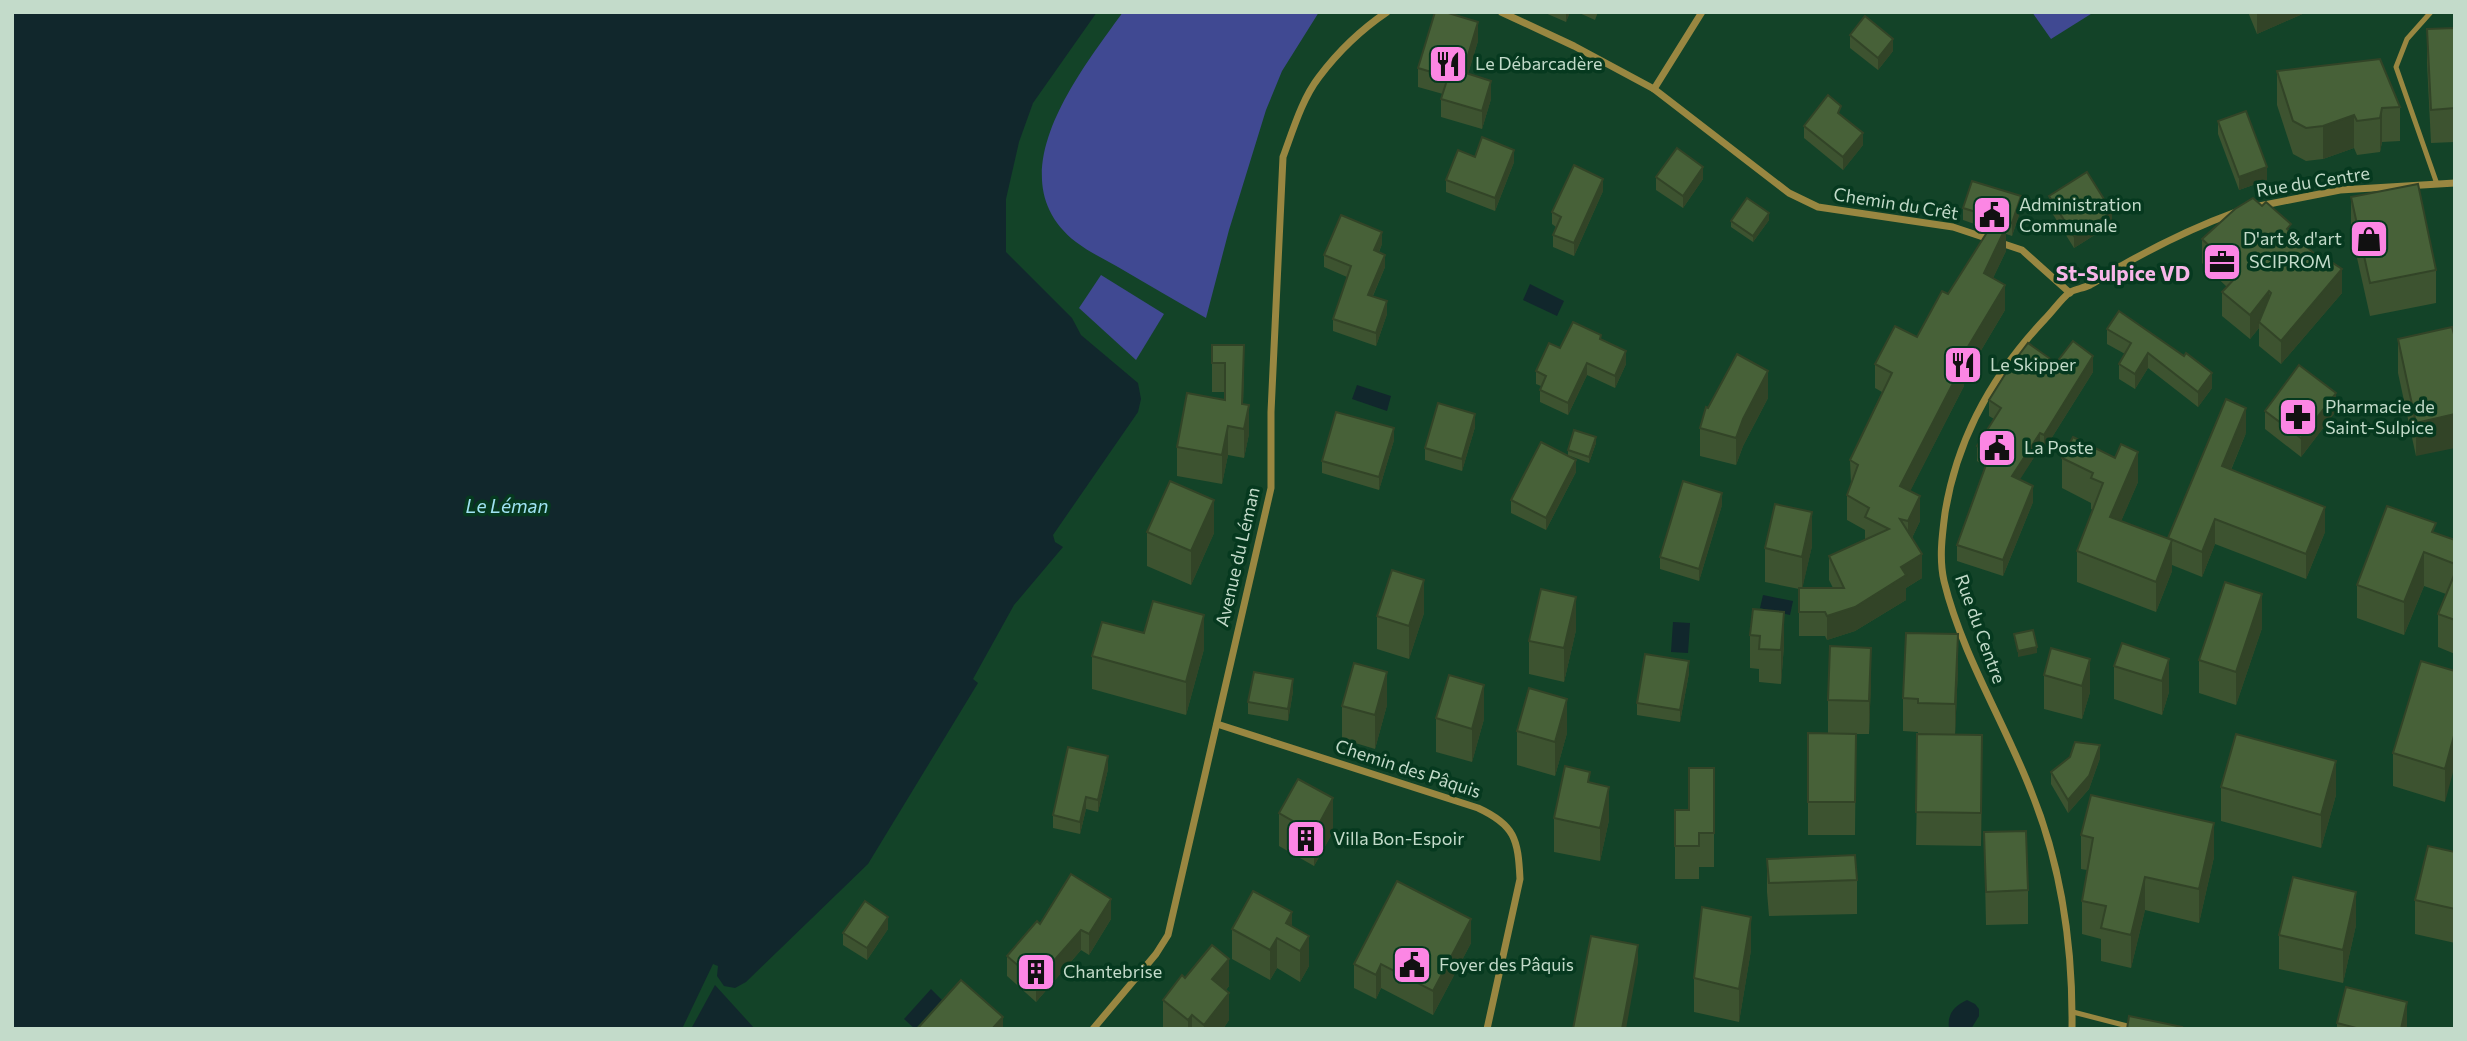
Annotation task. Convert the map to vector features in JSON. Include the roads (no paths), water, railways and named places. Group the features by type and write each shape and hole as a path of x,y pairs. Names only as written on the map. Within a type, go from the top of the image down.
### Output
{"street":[{"name":"Avenue du Léman","path":"1093,1029 1156,954 1168,935 1271,488 1271,412 1283,157 1296,120 1318,78 1369,24 1387,12"},
{"name":"Chemin du Crêt","path":"1501,12 1574,46 1654,89 1789,193 1818,208 1953,227 2022,250 2070,293"},
{"path":"1654,89 1702,12"},
{"name":"Rue du Centre","path":"2073,1029 2067,929 2062,890 2050,843 2031,790 1969,652 1944,582 1941,563 1948,498 1971,425 1993,385 2022,343 2070,293 2133,259 2216,219 2247,208 2340,190 2455,183"},
{"name":"Chemin des Pâquis","path":"1217,724 1478,808 1500,818 1513,836 1519,859 1520,879 1487,1029"}],"lane":[{"path":"2431,12 2407,39 2396,67 2437,184"},
{"path":"2073,1012 2139,1029"}],"water":[{"name":"Le Léman","path":"12,12 1097,12 1033,103 1019,142 1006,199 1006,252 1072,318 1081,335 1138,383 1141,399 1138,412 1053,535 1055,542 1063,547 1014,605 973,679 978,683 868,864 746,982 735,988 724,986 717,976 718,966 713,964 682,1029 12,1029"},
{"path":"1530,284 1564,301 1557,316 1523,300"},
{"path":"1357,385 1391,396 1387,411 1352,399"},
{"path":"1763,595 1793,601 1790,615 1760,608"},
{"path":"1673,622 1690,623 1688,653 1671,652"},
{"path":"715,985 755,1029 691,1029"},
{"path":"931,989 942,1000 915,1029 904,1019"},
{"path":"1967,1000 1979,1009 1979,1016 1971,1029 1949,1029 1952,1011"}],"place":[{"name":"Le Débarcadère","path":"1448,64"},
{"name":"Administration Communale","path":"1992,215"},
{"name":"D'art & d'art","path":"2369,239"},
{"name":"SCIPROM","path":"2222,262"},
{"name":"Le Skipper","path":"1963,365"},
{"name":"Pharmacie de Saint-Sulpice","path":"2298,417"},
{"name":"La Poste","path":"1997,448"},
{"name":"Villa Bon-Espoir","path":"1306,839"},
{"name":"Foyer des Pâquis","path":"1412,965"},
{"name":"Chantebrise","path":"1036,972"}],"district":[{"name":"St-Sulpice VD","path":"2123,274"}]}
